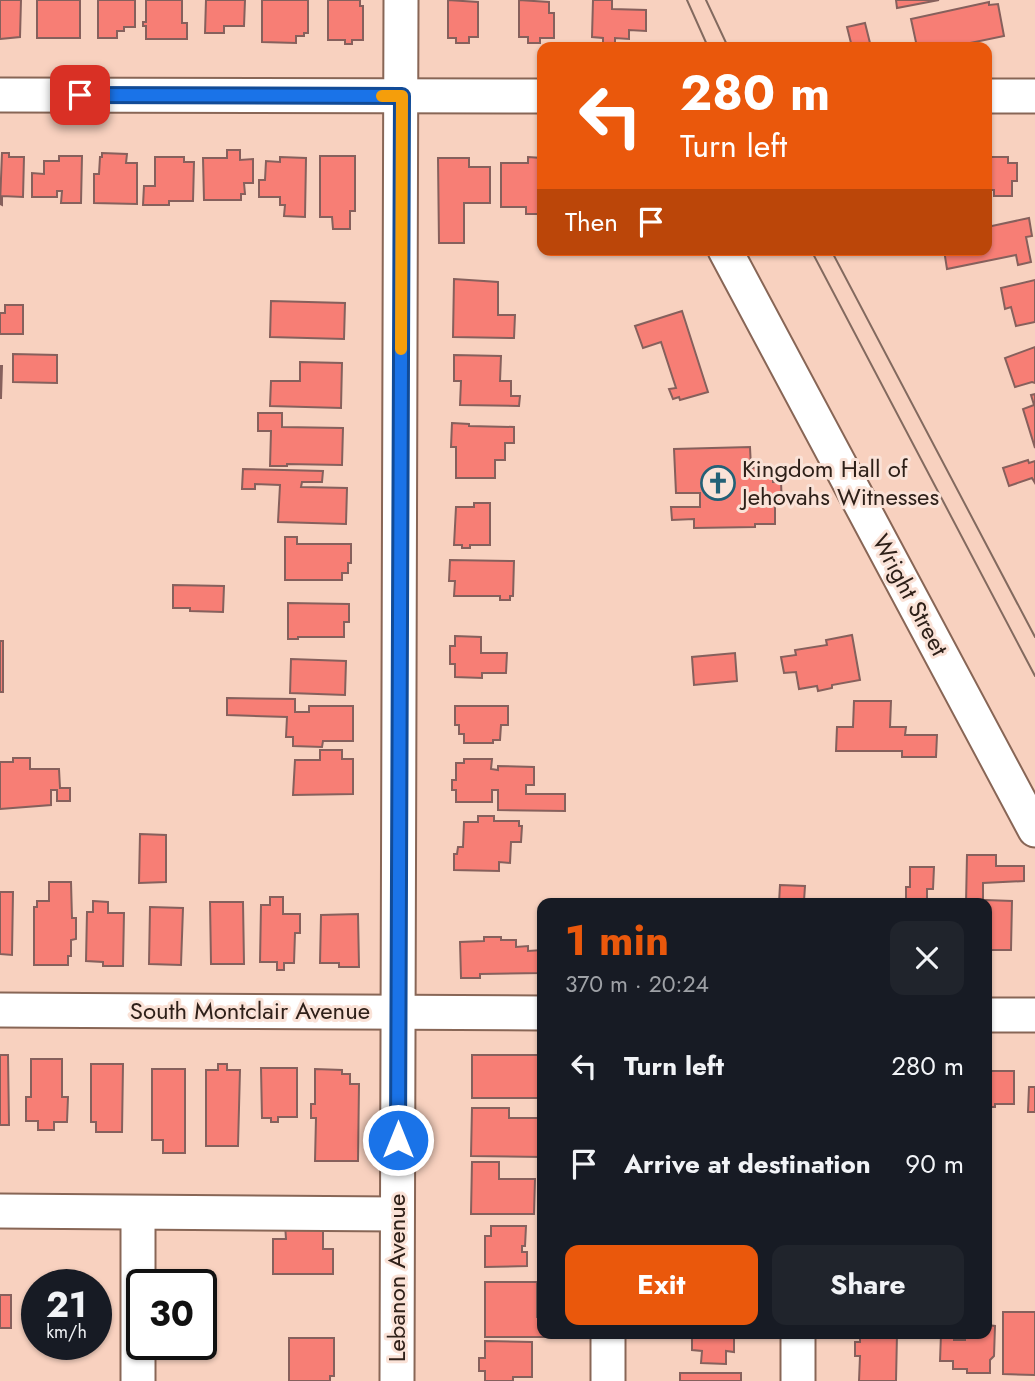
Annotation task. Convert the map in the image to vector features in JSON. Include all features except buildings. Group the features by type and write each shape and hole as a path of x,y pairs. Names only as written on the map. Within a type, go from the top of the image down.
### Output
{"street":[{"name":"Lebanon Avenue","path":"397,1381 401,0"},
{"path":"0,95 537,96"},
{"path":"992,96 1035,96"},
{"name":"Wright Street","path":"728,256 1035,830"},
{"name":"South Montclair Avenue","path":"0,1010 537,1013"},
{"path":"992,1015 1035,1015"},
{"path":"0,1211 397,1214"},
{"path":"138,1213 138,1381"},
{"path":"608,1339 608,1381"},
{"path":"798,1339 798,1381"}],"tram line":[{"path":"687,0 706,42"},
{"path":"706,0 726,42"},
{"path":"814,256 1035,676"},
{"path":"834,256 1035,637"}],"slow traffic":[{"path":"382,96 402,96 401,349"}],"place":[{"name":"Kingdom Hall of Jehovahs Witnesses","path":"718,483"}],"route":[{"path":"80,95 402,96 398,1140"}]}
